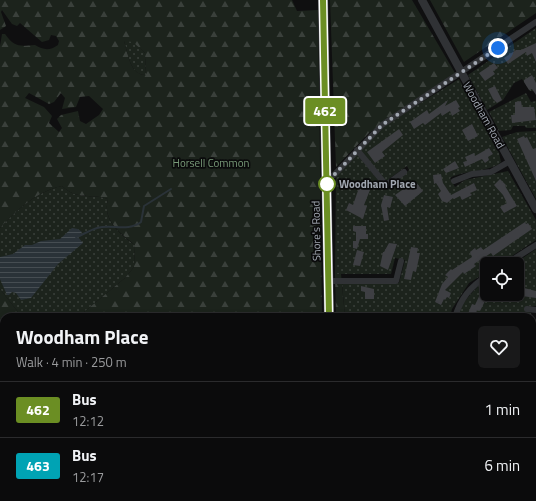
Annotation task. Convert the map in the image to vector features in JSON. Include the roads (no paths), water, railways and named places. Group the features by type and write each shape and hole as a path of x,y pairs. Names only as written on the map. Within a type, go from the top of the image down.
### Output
{"main road":[{"name":"Shore's Road","path":"323,0 329,313"}],"street":[{"name":"Woodham Road","path":"422,0 536,209"},
{"path":"327,179 334,175 382,125 536,22"},
{"path":"357,150 386,185 404,172"},
{"path":"454,181 472,174 491,172 510,161"},
{"path":"517,257 536,245"},
{"path":"329,281 396,281 401,261"},
{"path":"456,313 458,306 466,294 480,281"},
{"path":"527,309 536,310"}],"waterway":[{"path":"76,237 97,228 131,227 136,225 141,222 144,206 171,189"}],"place":[{"name":"Woodham Place","path":"327,184"}],"park label":[{"name":"Horsell Common","path":"211,163"}]}
